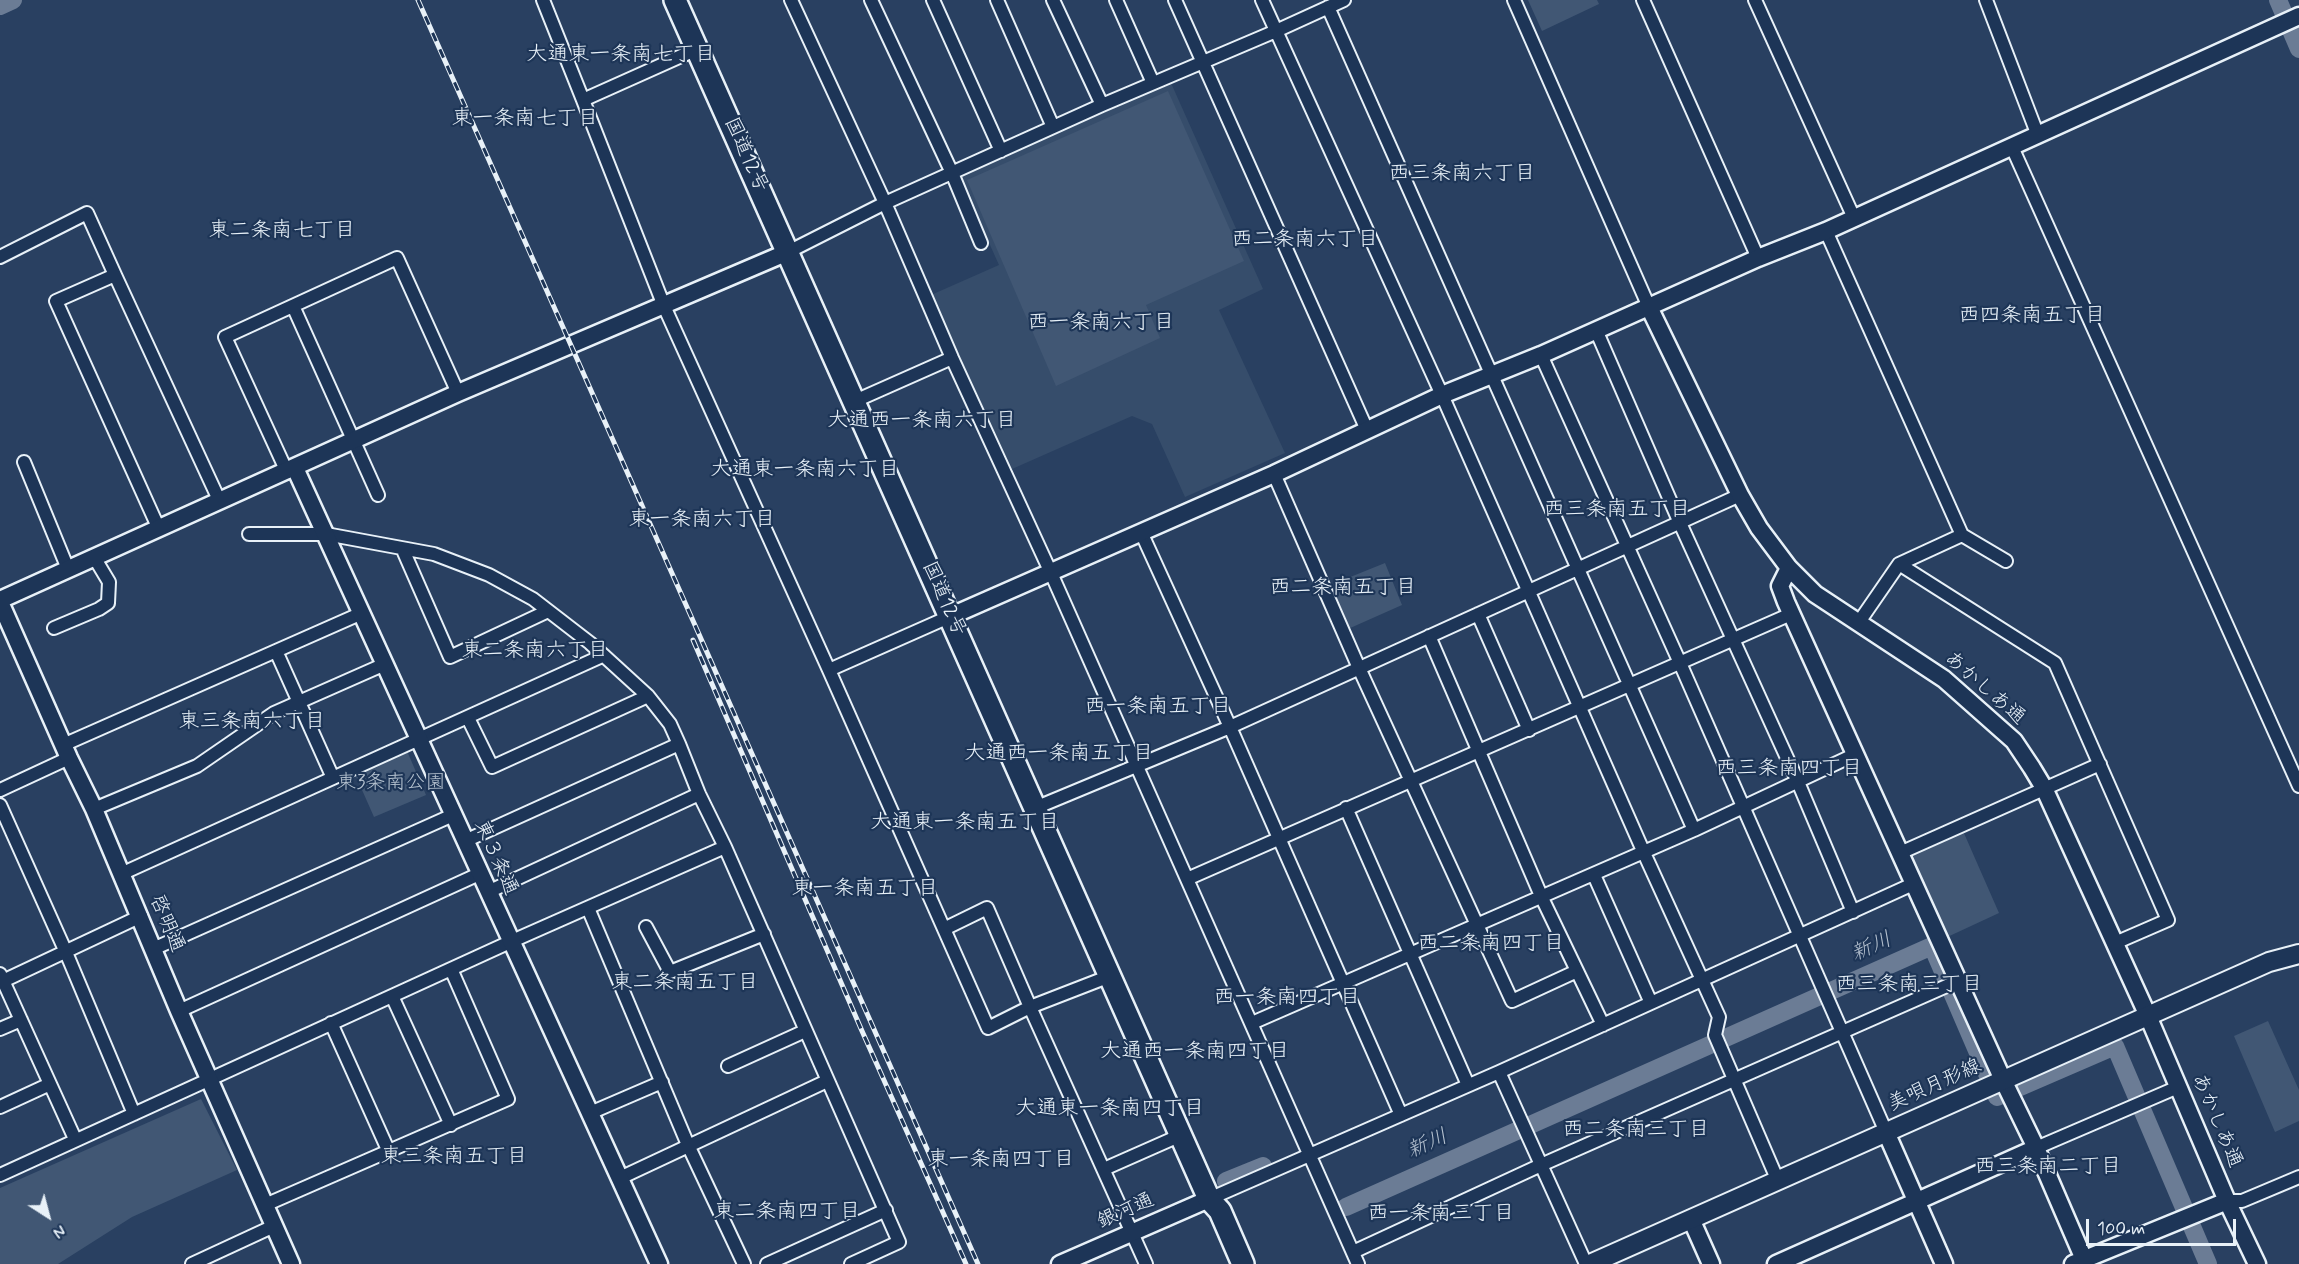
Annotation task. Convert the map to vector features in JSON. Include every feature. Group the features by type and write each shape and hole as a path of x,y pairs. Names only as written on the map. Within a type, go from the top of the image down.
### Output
{"highway":[{"name":"国道12号","path":"675,0 1180,1135 1209,1199 1220,1211 1243,1264"},
{"name":"国道12号","path":"1209,1199 1208,1216 1229,1264"}],"main road":[{"name":"美唄月形線","path":"1588,1264 2269,962 2299,954"}],"street":[{"path":"543,0 664,306 829,670 987,1028 1030,1007 1110,976"},
{"path":"791,0 1051,573 1358,1264"},
{"path":"871,0 952,173 981,243"},
{"path":"933,0 1001,151"},
{"path":"997,0 1053,127"},
{"path":"1053,0 1101,105"},
{"path":"1116,0 1153,83"},
{"path":"1175,0 1367,430"},
{"path":"1262,0 1442,395 1644,853 1703,979 1719,1017 1715,1035 1778,1181"},
{"path":"0,601 68,568 220,502 458,393 788,252 885,203 1101,105 1276,32 1344,0"},
{"path":"1515,0 1649,307"},
{"path":"1643,0 1758,258"},
{"path":"1755,0 1854,218"},
{"path":"1986,0 2037,133"},
{"path":"1328,7 1694,830"},
{"path":"829,670 1275,474 1442,395 1492,376 1758,258 1826,231 2012,147 2037,133 2299,16"},
{"path":"583,100 697,49"},
{"path":"2012,147 2299,786"},
{"path":"0,257 87,213 220,502"},
{"path":"1826,231 1962,535 2006,561"},
{"path":"291,470 225,337 397,258 458,393"},
{"path":"115,275 56,301 159,529"},
{"path":"293,306 378,495"},
{"name":"あかしあ通","path":"1649,307 1740,495 1759,528 1789,568 1815,594 1944,679 2014,741 2044,788 2148,1016 2257,1264"},
{"path":"1596,330 1680,523 1798,782 1853,912"},
{"path":"1541,355 1680,663 1944,1264"},
{"path":"855,401 952,358"},
{"path":"24,462 68,568"},
{"name":"東３条通","path":"291,470 326,534 510,942 659,1264"},
{"path":"1275,474 1359,668 1512,1001 1577,971"},
{"path":"1035,808 1230,727 1740,495"},
{"path":"1141,532 1230,727 1401,1115"},
{"path":"249,534 326,534 434,554 489,575 533,599 590,642 602,656 648,696 670,724 899,1242 851,1264"},
{"path":"1859,622 1899,564 1962,535"},
{"path":"403,550 450,657 548,611"},
{"path":"54,628 108,603 109,582 94,557"},
{"path":"1899,564 2055,663 2168,920 2115,943"},
{"path":"1789,568 1780,586 1791,614 2036,1148 2081,1262 2227,1200 2242,1201 2299,1178"},
{"name":"啓明通","path":"0,601 141,916 179,1011 291,1264"},
{"path":"0,790 66,752 276,651 362,614"},
{"path":"1478,614 1529,730"},
{"path":"1187,879 1791,614"},
{"path":"1429,636 1542,898 1603,1025"},
{"path":"276,651 333,778"},
{"path":"121,874 602,656"},
{"path":"94,809 197,766 274,713 385,663"},
{"path":"468,718 492,767 648,696"},
{"path":"465,841 679,744"},
{"path":"1251,1023 1644,853 1856,754"},
{"path":"1900,853 2100,764"},
{"path":"488,892 699,794"},
{"path":"0,805 65,950 134,1114"},
{"path":"1346,808 1468,1085"},
{"path":"153,949 453,815"},
{"path":"0,1174 510,942 726,847"},
{"path":"179,1011 479,874"},
{"path":"1593,875 1651,1003"},
{"path":"1209,1199 1801,937 1913,884"},
{"path":"588,908 688,1145 744,1264"},
{"path":"944,929 987,908 1146,1264"},
{"path":"75,1139 1,977 141,916"},
{"path":"646,927 670,972 764,934"},
{"path":"265,1205 508,1099 451,969"},
{"path":"1353,1252 1541,1165 1958,981"},
{"path":"392,996 451,1125"},
{"path":"0,1029 21,1020"},
{"path":"331,1023 389,1152"},
{"path":"728,1066 806,1030"},
{"path":"1499,1072 1588,1264"},
{"path":"620,1178 827,1081"},
{"path":"590,1113 662,1082"},
{"path":"0,1107 50,1084"},
{"path":"1776,1264 2178,1087"},
{"path":"1104,1169 1180,1135"},
{"name":"銀河通","path":"1060,1264 1083,1260 1132,1232 1209,1199"},
{"path":"767,1264 886,1209"},
{"path":"1691,1219 1711,1264"},
{"path":"192,1264 274,1226"}],"shaded area":[{"path":"1171,83 1263,289 1219,310 1285,453 1185,497 1152,424 1132,416 1012,469 931,295 999,265 959,176"}],"green space":[{"path":"1528,0 1597,0 1599,4 1542,31"},
{"path":"1168,91 1244,261 1146,305 1160,338 1056,386 967,180"},
{"path":"1385,563 1402,605 1348,629 1328,586"},
{"name":"東3条南公園","path":"407,751 426,795 374,817 355,774"},
{"path":"1963,831 1999,913 1943,939 1907,857"},
{"path":"2268,1021 2299,1090 2299,1121 2275,1132 2234,1036"},
{"path":"201,1099 237,1170 132,1217 58,1264 0,1264 0,1188"}],"waterway":[{"path":"0,6 13,0"},
{"path":"2278,0 2299,49"},
{"name":"新川","path":"1346,1207 1932,946 1997,1097 2115,1046 2208,1264"},
{"name":"新川","path":"1226,1181 1263,1166"}],"railway":[{"path":"418,0 978,1264"},
{"path":"693,640 862,1031 966,1264"}],"district":[{"name":"大通東一条南七丁目","path":"621,56"},
{"name":"東一条南七丁目","path":"525,120"},
{"name":"西三条南六丁目","path":"1462,175"},
{"name":"東二条南七丁目","path":"282,232"},
{"name":"西二条南六丁目","path":"1305,241"},
{"name":"西四条南五丁目","path":"2032,317"},
{"name":"西一条南六丁目","path":"1101,324"},
{"name":"大通西一条南六丁目","path":"922,422"},
{"name":"大通東一条南六丁目","path":"805,471"},
{"name":"西三条南五丁目","path":"1617,511"},
{"name":"東一条南六丁目","path":"702,521"},
{"name":"西二条南五丁目","path":"1343,589"},
{"name":"東二条南六丁目","path":"535,652"},
{"name":"西一条南五丁目","path":"1158,708"},
{"name":"東三条南六丁目","path":"252,723"},
{"name":"大通西一条南五丁目","path":"1059,755"},
{"name":"西三条南四丁目","path":"1789,770"},
{"name":"大通東一条南五丁目","path":"965,824"},
{"name":"東一条南五丁目","path":"865,890"},
{"name":"西二条南四丁目","path":"1491,945"},
{"name":"東二条南五丁目","path":"685,984"},
{"name":"西三条南三丁目","path":"1909,986"},
{"name":"西一条南四丁目","path":"1287,999"},
{"name":"大通西一条南四丁目","path":"1195,1053"},
{"name":"大通東一条南四丁目","path":"1110,1110"},
{"name":"西二条南三丁目","path":"1636,1131"},
{"name":"東三条南五丁目","path":"454,1158"},
{"name":"東一条南四丁目","path":"1001,1161"},
{"name":"西三条南二丁目","path":"2048,1168"},
{"name":"東二条南四丁目","path":"787,1213"},
{"name":"西一条南三丁目","path":"1441,1215"}]}
